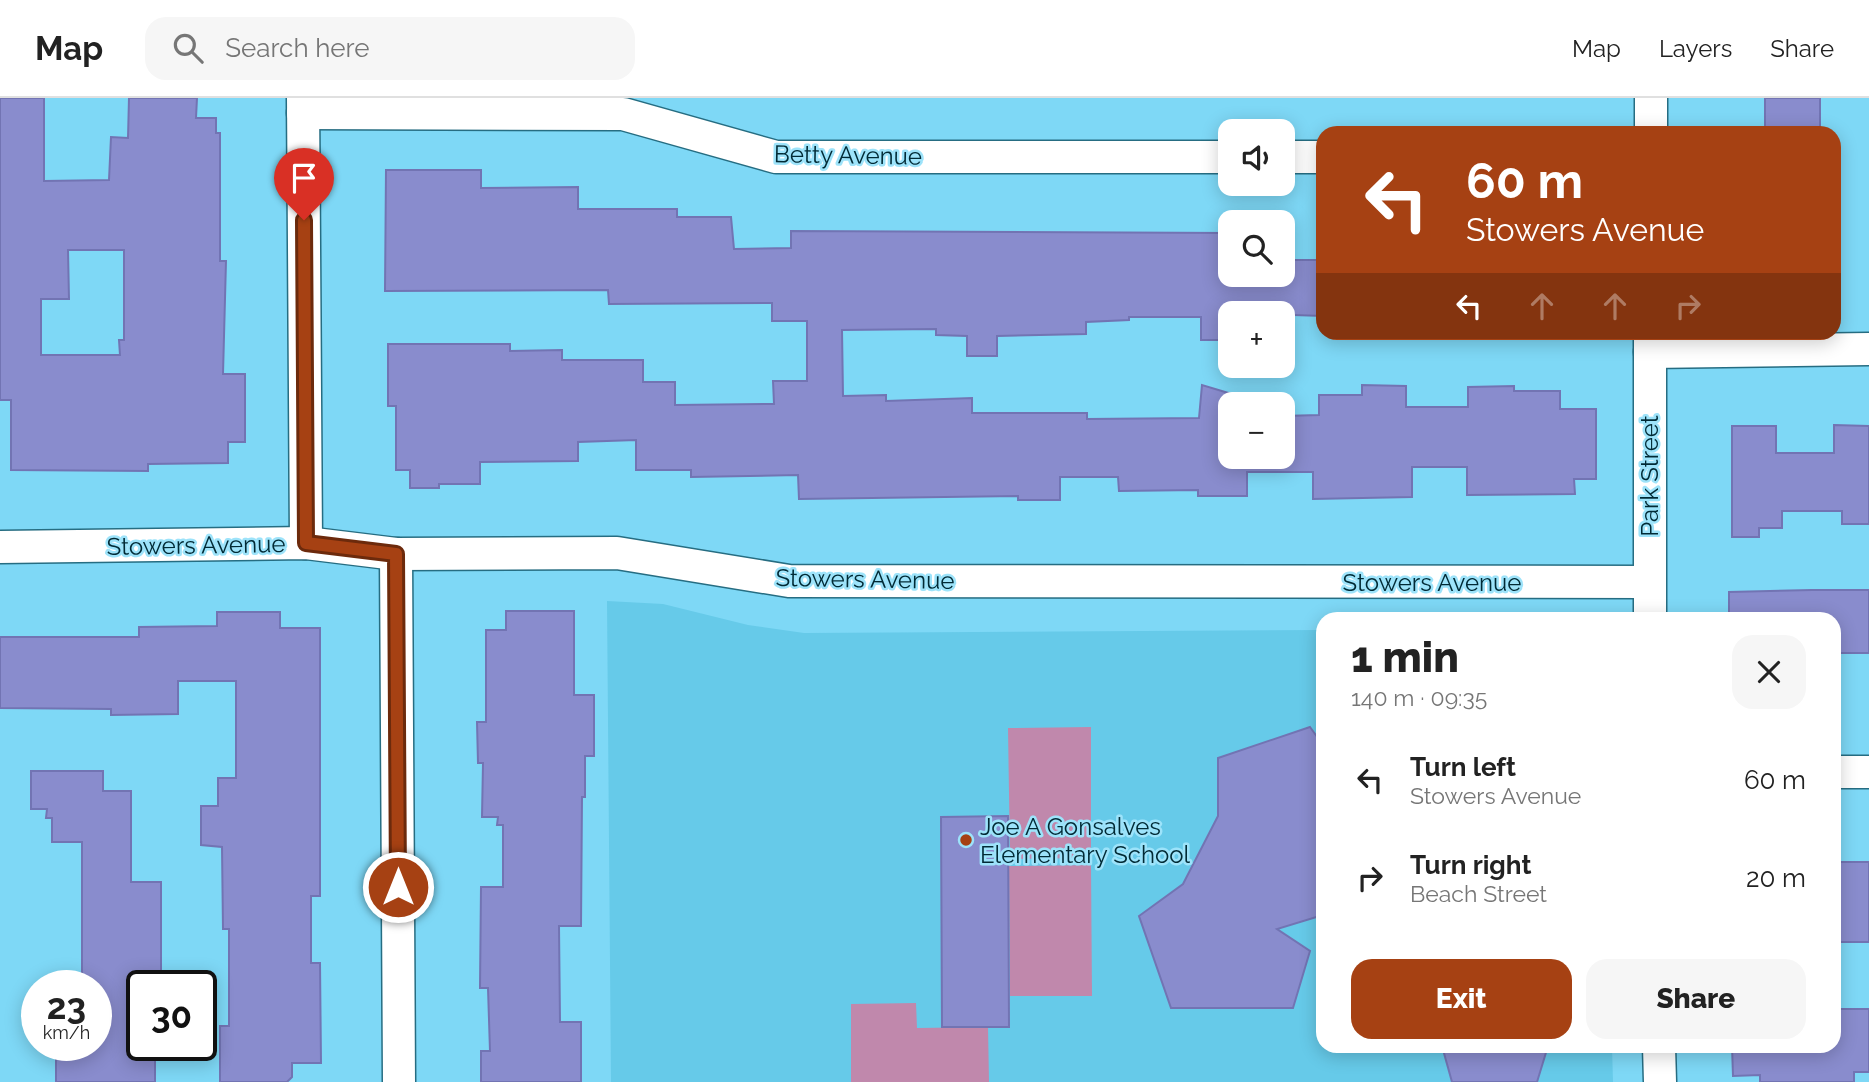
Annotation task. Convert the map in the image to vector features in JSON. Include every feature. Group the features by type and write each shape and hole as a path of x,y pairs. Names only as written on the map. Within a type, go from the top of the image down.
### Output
{"street":[{"path":"1651,98 1651,126"},
{"path":"303,105 306,543"},
{"name":"Betty Avenue","path":"303,105 623,114 776,157 1218,157"},
{"path":"1295,157 1316,157"},
{"path":"1650,342 1869,349"},
{"name":"Park Street","path":"1650,342 1650,612"},
{"name":"Stowers Avenue","path":"0,547 306,543 396,554 617,553 789,581 1648,582"},
{"path":"396,554 399,1082"},
{"path":"1841,772 1869,772"},
{"path":"1659,1053 1660,1082"}],"shaded area":[{"name":"Joe A Gonsalves Elementary School","path":"607,601 663,604 748,625 804,633 1316,630 1316,1053 1612,1053 1613,1082 611,1082"},
{"path":"1091,727 1091,858 1010,859 1008,728"},
{"path":"1091,865 1092,996 1010,996 1009,866"},
{"path":"916,1003 917,1028 988,1027 989,1082 851,1082 851,1004"}],"building":[{"path":"0,98 44,98 44,181 109,180 111,137 128,138 129,98 197,98 196,118 216,118 216,133 220,133 220,261 226,261 223,374 245,374 245,442 228,442 228,463 148,464 148,471 11,470 11,400 0,400","holes":["68,250 124,250 124,340 119,340 120,355 41,355 41,299 69,299"]},
{"path":"1765,98 1820,98 1820,126 1765,126"},
{"path":"386,170 481,170 481,188 578,187 578,209 677,209 677,217 731,217 734,249 791,248 791,231 1218,233 1218,287 1295,287 1295,260 1316,260 1316,316 1295,315 1295,301 1218,301 1218,340 1201,340 1201,317 1129,317 1129,320 1086,322 1086,334 997,336 997,356 967,356 967,336 936,335 936,329 842,330 843,396 886,395 886,401 972,398 972,413 1087,413 1087,419 1199,418 1202,385 1225,392 1218,392 1218,469 1295,469 1295,416 1319,415 1319,395 1362,395 1362,385 1406,386 1406,407 1468,407 1468,387 1514,386 1514,391 1560,391 1560,409 1596,409 1596,479 1574,479 1575,494 1467,495 1467,467 1412,467 1412,497 1313,499 1313,472 1247,472 1247,496 1198,496 1198,490 1119,491 1118,477 1060,477 1060,500 1018,500 1018,496 799,499 798,475 691,477 691,470 636,470 636,440 578,442 578,461 480,462 480,484 439,484 439,488 410,488 410,470 396,470 396,406 388,406 388,344 510,344 510,351 562,350 562,360 643,360 643,382 675,382 675,405 774,404 773,381 807,381 807,321 772,321 772,303 609,304 608,290 385,291"},
{"path":"1834,425 1869,426 1869,524 1842,524 1842,511 1782,511 1782,528 1759,528 1759,537 1732,537 1732,426 1776,426 1776,453 1834,453"},
{"path":"1869,590 1869,653 1841,653 1841,612 1729,612 1729,592"},
{"path":"506,611 574,611 574,695 594,695 594,756 585,756 585,797 582,797 581,926 559,926 560,1022 581,1022 581,1082 481,1082 481,1051 490,1051 488,988 480,988 481,887 503,887 503,825 497,825 498,817 482,817 483,763 478,763 477,722 486,722 486,630 506,630"},
{"path":"217,612 280,612 280,628 320,628 320,896 311,896 311,963 320,963 321,1063 292,1063 292,1077 287,1082 220,1082 220,1026 229,1026 229,929 223,929 222,847 201,845 201,806 218,806 218,778 236,778 236,681 178,681 178,714 111,715 111,709 0,708 0,637 139,637 139,627 217,626"},
{"path":"1310,727 1316,735 1316,917 1277,929 1310,951 1293,1008 1171,1008 1139,916 1183,884 1218,816 1218,758"},
{"path":"31,771 103,771 103,791 131,791 131,882 161,882 161,970 126,970 126,1061 155,1061 155,1082 56,1082 56,1061 112,1061 112,970 82,970 82,842 52,842 52,818 46,818 47,809 31,809"},
{"path":"1008,816 1009,1027 942,1027 941,817"},
{"path":"1841,862 1869,862 1869,942 1841,942"},
{"path":"1841,1009 1869,1009 1869,1072 1854,1072 1854,1082 1760,1082 1760,1075 1733,1076 1732,1053 1841,1053"},
{"path":"1444,1053 1546,1053 1537,1082 1452,1082"}],"place":[{"name":"Joe A Gonsalves Elementary School","path":"966,840"}],"route":[{"path":"304,220 306,543 396,554 398,887"}]}
